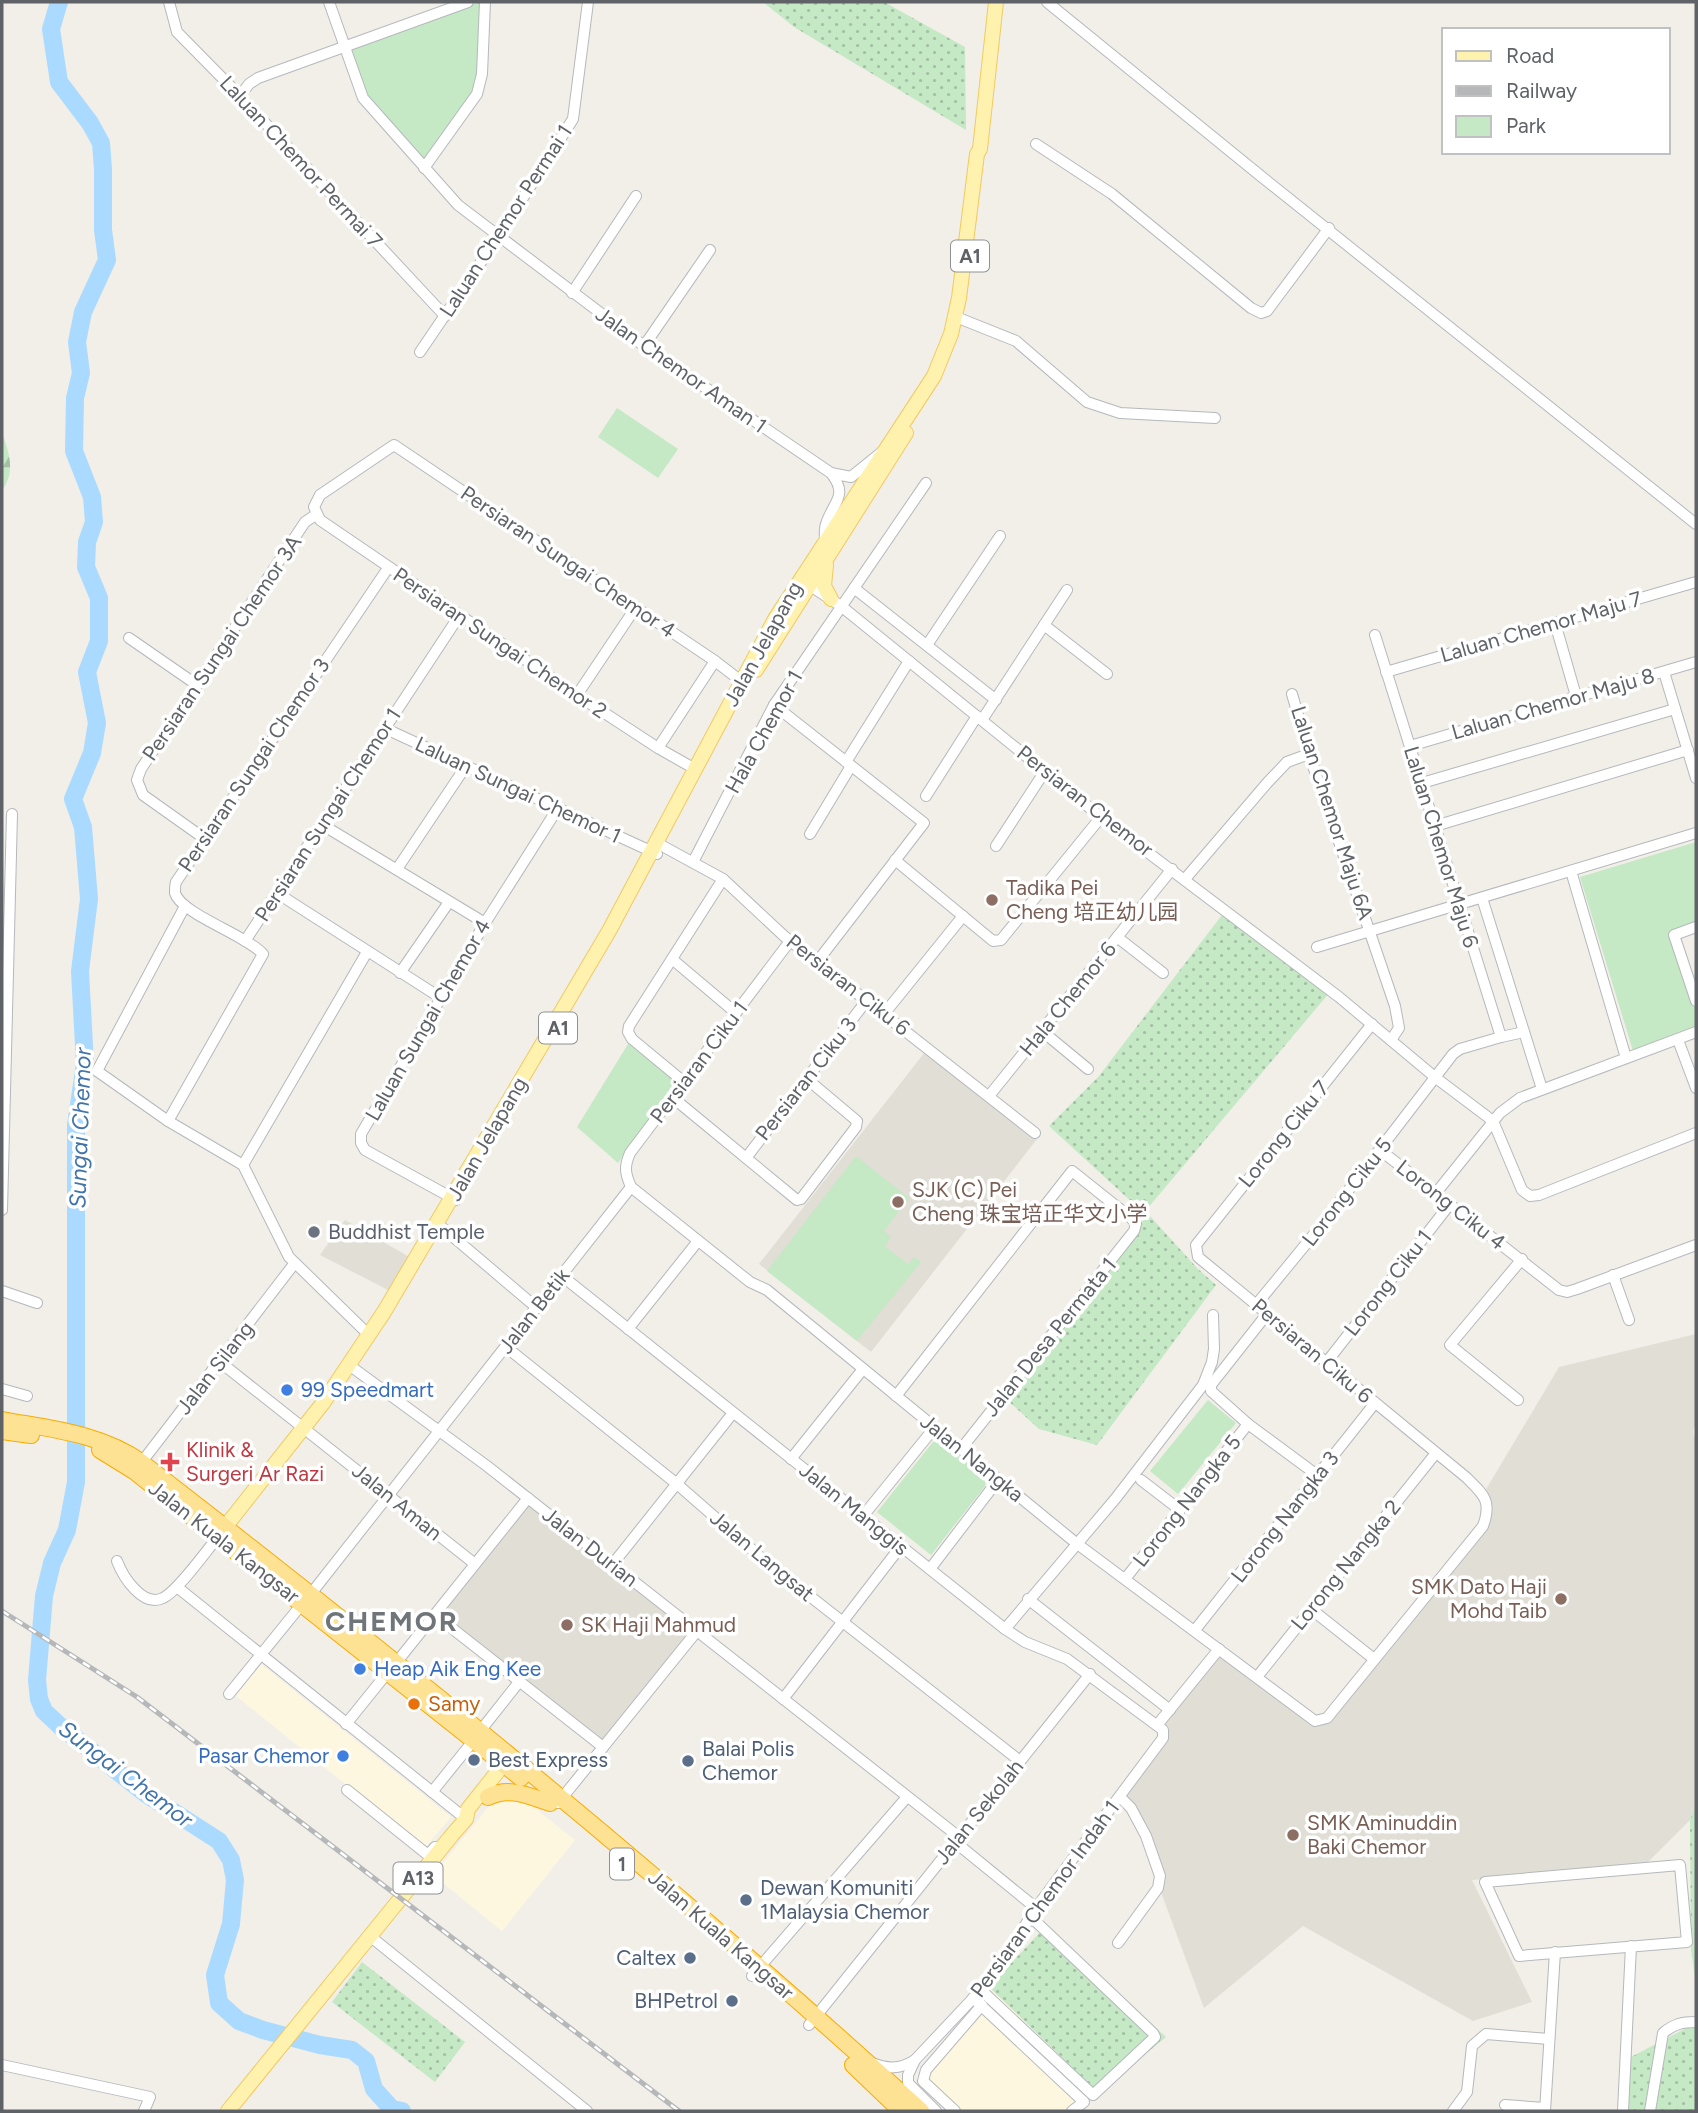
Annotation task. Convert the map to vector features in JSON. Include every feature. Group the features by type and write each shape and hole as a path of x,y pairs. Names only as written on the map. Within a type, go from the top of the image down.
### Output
{"highway":[{"name":"Jalan Kuala Kangsar","path":"2,1420 93,1443 113,1457 138,1467 223,1531 511,1762 921,2111"},
{"name":"Jalan Kuala Kangsar","path":"2,1431 56,1434"},
{"path":"488,1797 498,1792 520,1793 556,1803"},
{"name":"Jalan Kuala Kangsar","path":"812,2020 901,2111"}],"main road":[{"name":"Jalan Jelapang","path":"657,849 695,769 775,619 941,361 960,299 996,2"},
{"name":"Jalan Jelapang","path":"223,1531 306,1430 351,1367 440,1225 657,849 742,694 931,393 952,347 961,319 980,177 980,149"},
{"path":"775,619 799,588 809,585 811,568 877,470 898,429"},
{"path":"828,557 823,579 836,603"},
{"path":"794,608 812,600 836,603"},
{"name":"Jalan Jelapang","path":"351,1367 440,1225"},
{"path":"463,1816 475,1814 511,1762"},
{"path":"463,1816 511,1762"},
{"name":"A13","path":"229,2111 370,1937 463,1816"}],"street":[{"name":"Laluan Chemor Permai 7","path":"169,2 177,32 445,316"},
{"name":"Jalan Chemor Aman 1","path":"328,2 363,98 458,205 644,346 831,473"},
{"path":"240,96 249,84 258,78 468,2"},
{"path":"424,168 478,94 482,74 485,2"},
{"name":"Laluan Chemor Permai 1","path":"420,352 573,119 588,2"},
{"path":"1046,2 1696,524"},
{"path":"1036,144 1112,194 1251,308 1261,313 1267,311 1329,228"},
{"path":"572,293 636,197"},
{"path":"644,346 710,250"},
{"path":"961,319 1016,341 1087,402 1120,413 1215,418"},
{"name":"Persiaran Sungai Chemor 3A","path":"205,839 143,795 138,780 141,769 316,510 320,495 394,445"},
{"name":"Persiaran Sungai Chemor 4","path":"394,445 715,660 741,681"},
{"path":"831,473 851,477 883,451"},
{"path":"825,541 824,526 840,492 839,484 831,473"},
{"name":"Hala Chemor 1","path":"693,862 774,705 836,603 854,588 926,483"},
{"name":"Persiaran Sungai Chemor 2","path":"316,510 320,520 388,568 577,695 695,769"},
{"path":"926,645 1000,536"},
{"name":"Persiaran Sungai Chemor 3","path":"246,941 185,906 175,892 176,882 388,568"},
{"name":"Laluan Chemor Maju 7","path":"1386,672 1696,582"},
{"name":"Persiaran Chemor","path":"809,585 836,603 1101,817 1372,1024 1436,1078 1493,1121"},
{"path":"854,588 996,700"},
{"path":"926,796 979,718 996,700 1067,590"},
{"path":"577,695 636,607"},
{"name":"Persiaran Sungai Chemor 1","path":"168,1121 262,958 260,950 246,941 459,616"},
{"path":"1555,623 1576,696"},
{"path":"1044,625 1107,674"},
{"name":"Laluan Chemor Maju 6","path":"1375,635 1501,1037"},
{"path":"129,638 197,685"},
{"path":"658,748 715,660"},
{"path":"810,834 848,763 909,661"},
{"name":"Laluan Chemor Maju 8","path":"1410,746 1696,662"},
{"path":"1664,672 1696,778"},
{"name":"Laluan Chemor Maju 6A","path":"1292,694 1309,754 1399,1020 1399,1028 1391,1040"},
{"path":"774,705 924,823 817,962"},
{"path":"1422,783 1675,709"},
{"name":"Laluan Sungai Chemor 1","path":"384,728 558,808 657,849"},
{"path":"1435,826 1688,750"},
{"path":"1185,879 1287,762 1309,754"},
{"path":"397,869 466,766"},
{"path":"996,846 1045,771"},
{"name":"Laluan Sungai Chemor 4","path":"455,1199 365,1150 361,1143 361,1134 485,923 558,808"},
{"path":"2,1210 5,911 12,814"},
{"path":"895,860 993,941 1000,940 1101,817"},
{"path":"321,824 485,923"},
{"path":"1317,947 1696,833"},
{"name":"Persiaran Ciku 6","path":"657,849 693,862 723,879 790,941 1035,1133"},
{"name":"Hala Chemor 6","path":"989,1096 1172,870"},
{"path":"1571,871 1626,1058"},
{"path":"684,1082 632,1039 628,1032 629,1026 723,879"},
{"path":"277,892 441,998"},
{"path":"1482,898 1542,1089"},
{"path":"400,973 449,902"},
{"path":"185,906 97,1071 168,1121 243,1165 294,1264 309,1275 369,1335"},
{"path":"884,1014 963,916"},
{"path":"1696,927 1674,935 1696,1001"},
{"path":"1117,937 1163,974"},
{"name":"Persiaran Ciku 1","path":"631,1187 625,1174 630,1153 790,941"},
{"path":"243,1165 367,952"},
{"path":"672,959 736,1013"},
{"name":"Persiaran Ciku 3","path":"746,1158 867,1000"},
{"name":"Lorong Ciku 7","path":"1196,1245 1372,1024"},
{"path":"1042,1031 1088,1069"},
{"path":"1501,1037 1524,1032"},
{"path":"1436,1193 1493,1121 1505,1108 1521,1098 1696,1032"},
{"name":"Lorong Ciku 5","path":"1256,1305 1453,1054 1460,1049 1501,1037"},
{"path":"1678,1040 1696,1088"},
{"path":"672,1097 797,1200 801,1199 856,1128 857,1121 807,1079"},
{"path":"1493,1121 1522,1190 1530,1196 1539,1195 1696,1133"},
{"name":"Lorong Ciku 4","path":"1380,1150 1522,1259 1450,1345 1518,1400"},
{"name":"Jalan Desa Permata 1","path":"896,1396 1072,1171 1136,1224 1135,1231 961,1449"},
{"name":"Jalan Nangka","path":"631,1187 750,1282 767,1290 1076,1543 1315,1721 1320,1721"},
{"name":"Jalan Betik","path":"229,1694 390,1496 631,1187"},
{"name":"Lorong Ciku 1","path":"1326,1363 1450,1204"},
{"path":"440,1225 537,1308"},
{"path":"628,1329 698,1241"},
{"name":"Persiaran Ciku 6","path":"1196,1245 1198,1257 1485,1496 1488,1513 1483,1526 1327,1718 1320,1721"},
{"path":"1522,1259 1559,1290 1567,1292 1696,1245"},
{"name":"Jalan Silang","path":"138,1467 294,1264"},
{"path":"1614,1275 1629,1320"},
{"name":"Jalan Manggis","path":"562,1276 1005,1629 1025,1642 1067,1659 1161,1727"},
{"path":"2,1291 37,1303"},
{"path":"1268,1314 1212,1385 1211,1391 1248,1424 1317,1475"},
{"path":"1005,1629 1116,1498 1203,1385 1214,1349 1213,1315"},
{"name":"Jalan Langsat","path":"506,1347 677,1484 765,1561 1020,1761"},
{"name":"Jalan Aman","path":"220,1362 475,1564"},
{"name":"Jalan Durian","path":"351,1367 528,1498 907,1797 1033,1912 1155,2037 1093,2095 978,1997"},
{"path":"792,1459 863,1369"},
{"path":"2,1389 27,1396"},
{"name":"Lorong Nangka 3","path":"1195,1630 1375,1403"},
{"path":"612,1565 733,1413"},
{"name":"Lorong Nangka 5","path":"1125,1579 1248,1424"},
{"path":"863,1516 935,1427"},
{"name":"Lorong Nangka 2","path":"1257,1677 1436,1453"},
{"path":"930,1569 999,1479"},
{"path":"1141,1480 1180,1510"},
{"path":"346,1724 528,1498"},
{"path":"117,1561 127,1581 144,1596 154,1601 165,1598 223,1531"},
{"path":"783,1699 901,1546"},
{"path":"177,1587 463,1816 428,1855 347,1790"},
{"path":"1028,1599 1170,1710"},
{"path":"1311,1609 1374,1660"},
{"path":"435,1615 603,1747"},
{"path":"556,1803 696,1631"},
{"path":"1161,1727 1170,1710 1219,1649"},
{"name":"Jalan Sekolah","path":"812,2020 1090,1674"},
{"path":"432,1792 519,1682"},
{"name":"Persiaran Chemor Indah 1","path":"915,2060 978,1997 1033,1912 1163,1738 1161,1727"},
{"path":"755,1972 907,1797"},
{"path":"1118,1943 1158,1888 1160,1876 1146,1836 1131,1808 1120,1797"},
{"path":"1680,1864 1687,1942 1631,1946 1519,1956 1485,1882 1680,1864"},
{"path":"370,1937 587,2111"},
{"path":"1623,2111 1631,1946"},
{"path":"1505,2105 1545,2110 1555,1952"},
{"path":"955,2111 923,2081 926,2070 978,1997 1084,2102 1072,2111"},
{"path":"1650,2111 1663,2033 1682,2022 1696,2022"},
{"path":"1453,2111 1467,2092 1472,2046 1486,2034 1549,2039"},
{"path":"860,2057 894,2068 915,2060"},
{"path":"915,2060 926,2070"},
{"path":"915,2060 908,2075 908,2082 936,2111"},
{"path":"2,2065 150,2097 144,2111"}],"shaded area":[{"name":"SJK (C) Pei Cheng 珠宝培正华文小学","path":"925,1052 1037,1139 871,1352 759,1264"},
{"path":"345,1220 413,1259 392,1292 320,1255"},
{"path":"1696,1334 1696,1420 1693,1432 1696,1443 1696,1805 1690,1820 1646,1864 1472,1880 1532,2002 1473,2021 1303,1926 1204,2008 1123,1790 1164,1739 1159,1724 1219,1649 1320,1721 1478,1537 1482,1496 1559,1367"},
{"name":"SK Haji Mahmud","path":"528,1498 699,1636 606,1752 435,1615"},
{"name":"Pasar Chemor","path":"261,1664 451,1817 425,1848 236,1696"},
{"path":"499,1794 532,1806 575,1840 502,1931 433,1875"},
{"path":"989,1987 1099,2093 1077,2111 947,2111 918,2084 917,2076"}],"green space":[{"path":"480,2 477,93 424,169 361,101 344,50"},
{"path":"763,2 884,2 965,47 966,130 794,27"},
{"path":"617,408 678,449 658,478 598,437"},
{"path":"2,433 10,469 2,490"},
{"path":"1696,842 1696,923 1671,932 1696,1008 1696,1030 1633,1051 1580,877"},
{"path":"1225,911 1330,992 1147,1209 1146,1215 1049,1126 1099,1076"},
{"path":"630,1041 675,1082 618,1163 577,1127"},
{"path":"856,1156 909,1198 884,1231 891,1237 885,1246 908,1264 914,1257 921,1262 857,1341 767,1271"},
{"path":"1149,1215 1216,1285 1097,1445 1039,1429 1004,1397"},
{"path":"1208,1400 1236,1423 1178,1494 1150,1471"},
{"path":"933,1442 942,1442 986,1477 985,1486 931,1555 877,1512"},
{"path":"1696,1805 1696,1984 1691,1950 1690,1820"},
{"path":"1046,1926 1166,2037 1099,2093 989,1987"},
{"path":"362,1962 465,2042 435,2082 332,2002"},
{"path":"1696,2023 1696,2111 1626,2111 1629,2058"}],"waterway":[{"name":"Sungai Chemor","path":"59,2 51,29 59,82 90,123 101,143 103,230 107,260 83,312 77,342 81,373 75,398 74,451 92,497 94,522 87,542 86,567 99,598 99,641 87,672 97,723 92,753 73,799 83,827 89,899 80,971 85,1064 76,1125 76,1482 67,1530 52,1563 44,1596 37,1680 39,1699 44,1711 60,1726 146,1794 219,1841 231,1860 235,1880 231,1924 215,1975 219,2003 239,2021 263,2030 320,2045 352,2050 366,2061 374,2089 392,2109 402,2111"}],"railway":[{"path":"2,1611 137,1697 679,2111"}],"place":[{"name":"Tadika Pei Cheng 培正幼儿园","path":"992,900"},
{"name":"SJK (C) Pei Cheng 珠宝培正华文小学","path":"898,1202"},
{"name":"Buddhist Temple","path":"314,1232"},
{"name":"99 Speedmart","path":"287,1390"},
{"name":"Klinik & Surgeri Ar Razi","path":"170,1462"},
{"name":"SMK Dato Haji Mohd Taib","path":"1561,1599"},
{"name":"SK Haji Mahmud","path":"567,1625"},
{"name":"Heap Aik Eng Kee","path":"360,1669"},
{"name":"Samy","path":"414,1704"},
{"name":"Pasar Chemor","path":"343,1756"},
{"name":"Best Express","path":"474,1760"},
{"name":"Balai Polis Chemor","path":"688,1761"},
{"name":"SMK Aminuddin Baki Chemor","path":"1293,1835"},
{"name":"Dewan Komuniti 1Malaysia Chemor","path":"746,1900"},
{"name":"Caltex","path":"690,1958"},
{"name":"BHPetrol","path":"732,2001"}],"district":[{"name":"CHEMOR","path":"392,1621"}]}
